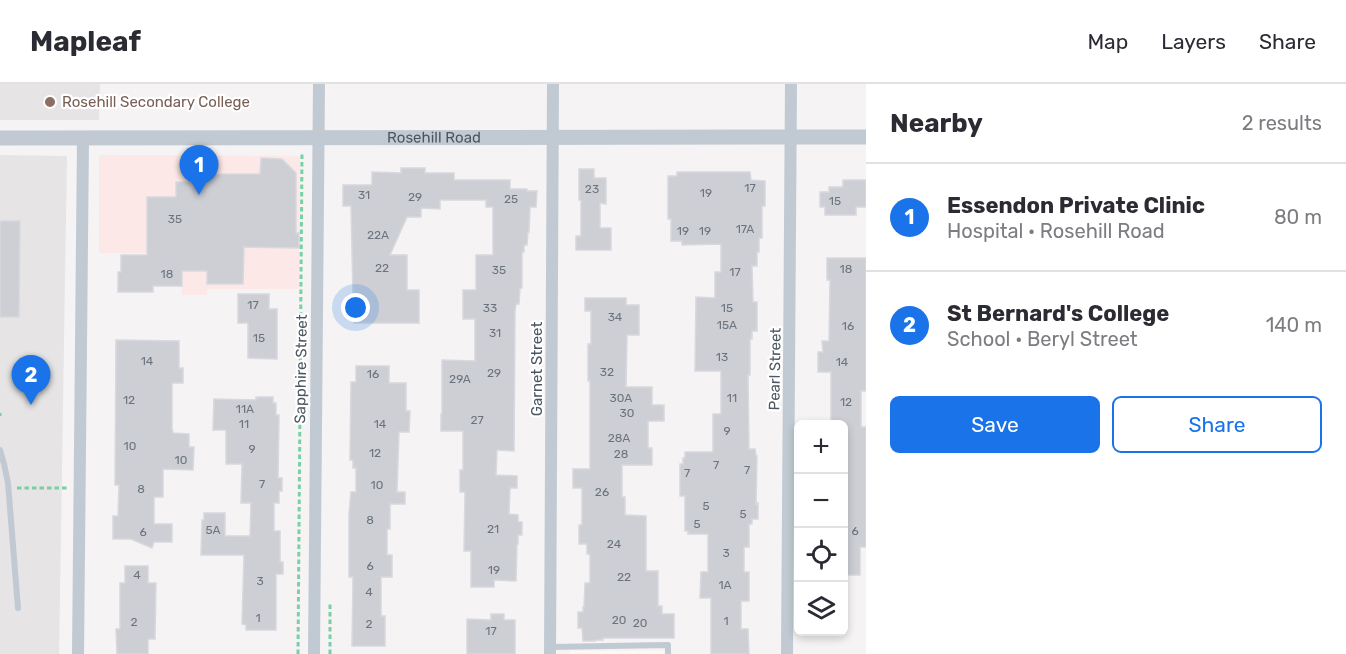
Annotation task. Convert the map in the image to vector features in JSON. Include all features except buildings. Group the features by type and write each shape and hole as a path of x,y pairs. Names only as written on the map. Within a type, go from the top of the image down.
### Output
{"street":[{"name":"Sapphire Street","path":"314,654 319,84"},
{"name":"Garnet Street","path":"550,651 554,84"},
{"name":"Pearl Street","path":"787,654 791,84"},
{"name":"Rosehill Road","path":"0,138 866,137"},
{"path":"78,654 83,138"}],"lane":[{"path":"0,450 8,483 18,608"},
{"path":"550,651 668,645 668,654"}],"path":[{"path":"291,154 302,154 298,654"},
{"path":"16,488 69,488"}],"shaded area":[{"name":"Rosehill Secondary College","path":"0,84 100,84 99,120 0,120"},
{"path":"0,155 67,156 59,654 0,654"},
{"path":"99,155 300,156 299,289 207,289 207,295 182,295 182,253 99,253"},
{"path":"570,651 664,651 664,654 570,654"}],"place":[{"name":"Rosehill Secondary College","path":"50,102"},
{"name":"Essendon Private Clinic","path":"199,195"},
{"name":"St Bernard's College","path":"31,405"}]}
